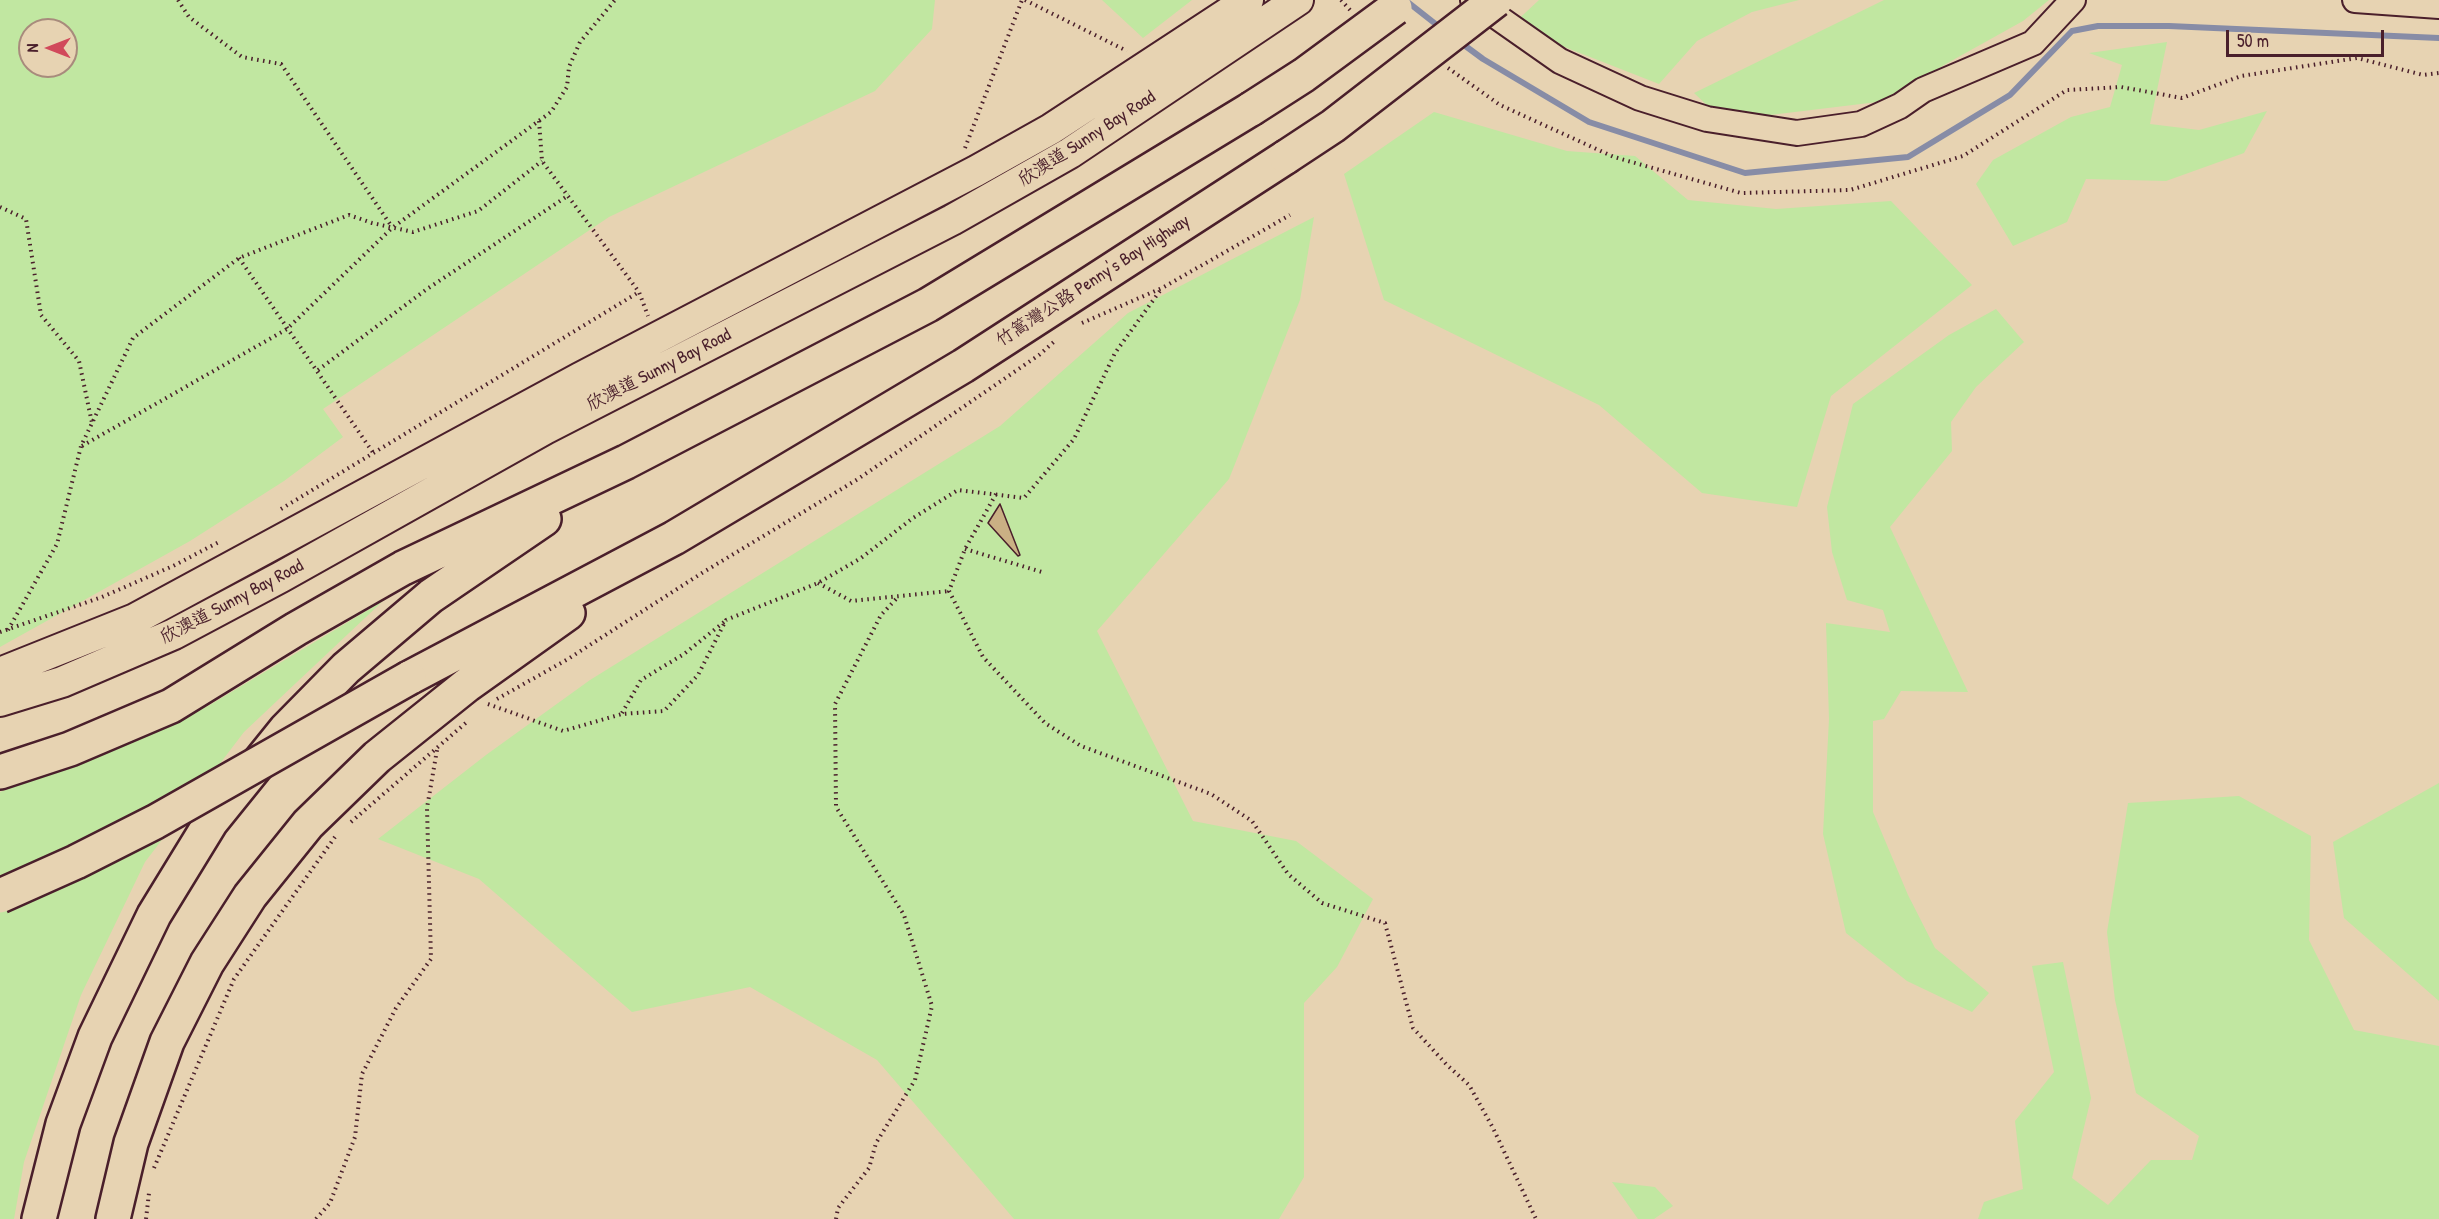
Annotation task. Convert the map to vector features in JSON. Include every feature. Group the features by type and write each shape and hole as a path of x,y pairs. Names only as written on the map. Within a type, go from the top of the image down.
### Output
{"highway":[{"path":"0,772 70,749 171,706 296,628 403,568 626,462 928,305 1251,109 1304,75 1404,0"},
{"name":"竹篙灣公路 Penny's Bay Highway","path":"674,538 963,366 1286,157 1333,126 1496,0"},
{"path":"39,1219 63,1124 94,1037 112,998 179,871 244,779 319,694 402,619 626,462"},
{"path":"0,897 155,822 409,678 674,538"},
{"path":"113,1219 139,1118 172,1031 192,990 228,929 281,856 339,792 408,730 467,685 674,538"}],"main road":[{"name":"欣澳道 Sunny Bay Road","path":"0,701 101,667 221,610 545,429 1012,187 1070,153 1205,45 1248,0"},
{"name":"欣澳道 Sunny Bay Road","path":"0,673 135,619 297,534 580,378 976,171 1205,45 1298,0"}],"lane":[{"path":"1473,0 1560,62 1640,98 1707,119 1797,133 1861,124 1900,106 1923,90 2033,43 2073,0"},
{"path":"2355,0 2439,6"}],"path":[{"path":"178,0 189,17 242,57 282,64 392,228"},
{"path":"81,446 287,328 392,228 551,112 567,87 569,67 580,42 615,0"},
{"path":"964,149 1024,0 1132,53"},
{"path":"1441,63 1500,105 1614,157 1741,193 1850,190 1963,156 2067,90 2121,87 2182,98 2241,76 2357,58 2423,75 2439,73"},
{"path":"539,120 542,161 639,292 650,322"},
{"path":"8,630 57,544 81,446 133,338 239,258 349,214 392,228 413,232 478,211 542,161"},
{"path":"318,370 427,290 568,195"},
{"path":"0,207 26,219 41,315 79,361 92,423"},
{"path":"1078,324 1162,288 1290,215"},
{"path":"239,258 374,454"},
{"path":"622,714 641,680 684,654 726,620 818,583 861,558 913,518 958,490 1024,498 1074,439 1115,353 1162,288"},
{"path":"275,512 639,292"},
{"path":"480,711 858,479 1039,355 1061,335"},
{"path":"996,494 965,549 949,591 983,657 1020,700 1045,723 1081,746 1211,794 1252,821 1288,874 1322,903 1385,923 1413,1028 1469,1085 1493,1128 1536,1219"},
{"path":"0,632 102,597 173,566 224,539"},
{"path":"965,549 1042,572"},
{"path":"818,583 851,600 897,598 949,591"},
{"path":"836,1219 838,1208 869,1168 876,1143 915,1080 932,1006 904,915 836,807 835,704 880,615 897,598"},
{"path":"489,704 563,731 622,714 664,711 698,675 726,620"},
{"path":"345,828 471,718"},
{"path":"316,1219 330,1203 355,1137 362,1074 396,1008 431,959 428,808 437,748"},
{"path":"151,1177 234,979 337,835"},
{"path":"146,1219 149,1187"}],"green space":[{"path":"0,0 935,0 932,29 875,91 609,217 323,409 343,437 284,481 190,541 0,647"},
{"path":"1102,0 1192,0 1143,38"},
{"path":"1539,0 1799,0 1752,12 1697,41 1659,84 1511,26"},
{"path":"1884,0 2049,0 2023,21 1944,65 1894,100 1770,115 1712,110 1694,93"},
{"path":"2167,42 2150,124 2199,130 2267,111 2244,153 2166,181 2086,179 2067,222 2013,246 1976,184 1993,160 2071,117 2110,107 2122,65 2089,53"},
{"path":"1434,112 1567,151 1635,156 1688,200 1776,209 1891,201 1972,285 1831,396 1797,507 1702,493 1599,405 1384,300 1344,174"},
{"path":"1314,217 1300,300 1229,479 1097,631 1193,821 1296,841 1373,899 1337,967 1304,1003 1304,1177 1279,1219 1014,1219 877,1060 750,987 632,1012 479,879 378,839 486,755 590,680 1000,426 1128,313"},
{"path":"1996,309 2024,342 1976,387 1951,422 1952,451 1890,527 1968,692 1901,691 1884,719 1873,721 1873,812 1908,895 1935,948 1989,993 1972,1012 1907,981 1846,933 1823,834 1829,719 1826,623 1890,632 1883,610 1847,600 1832,552 1827,507 1853,404 1949,335"},
{"path":"383,601 244,732 145,862 81,995 24,1162 14,1219 0,1219 0,792 96,757 208,706"},
{"path":"2439,783 2439,1001 2344,918 2333,842"},
{"path":"2239,796 2311,836 2309,940 2354,1030 2439,1046 2439,1219 1978,1219 1984,1202 2023,1189 2015,1121 2054,1072 2032,966 2063,962 2091,1098 2072,1178 2108,1205 2151,1160 2192,1160 2199,1136 2136,1093 2115,1000 2107,932 2128,803"},
{"path":"1612,1182 1655,1187 1673,1206 1654,1219 1638,1219"}],"building":[{"path":"1000,504 1020,555 1018,556 988,523"}],"waterway":[{"path":"1405,0 1442,29"},
{"path":"1460,42 1483,59 1589,122 1745,173 1908,157 2010,95 2072,31 2098,26 2169,26 2439,38"}]}
